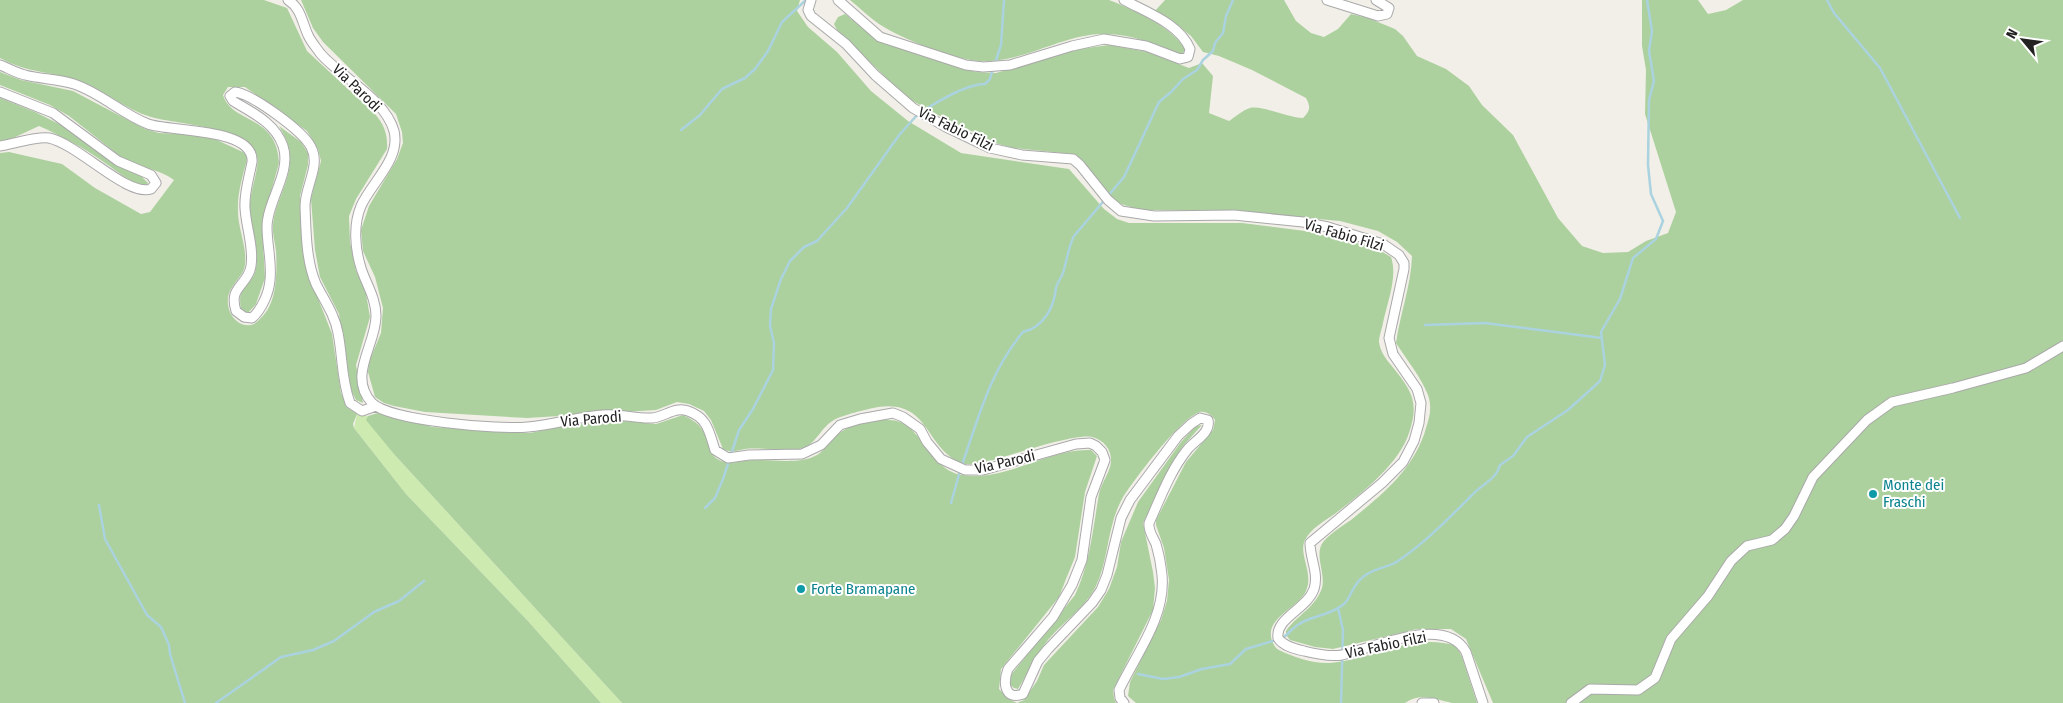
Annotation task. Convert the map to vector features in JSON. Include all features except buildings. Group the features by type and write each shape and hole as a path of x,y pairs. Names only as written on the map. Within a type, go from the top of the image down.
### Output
{"street":[{"name":"Via Parodi","path":"288,0 298,8 308,35 322,56 370,96 391,123 394,132 391,156 361,206 356,221 358,256 373,297 376,316 373,336 365,357 362,374 367,395 376,406 382,409 438,423 526,428 602,415 619,414 652,418 679,409 687,410 706,422 715,450 728,458 749,455 802,454 812,451 821,445 840,425 860,418 893,413 903,417 920,429 927,442 941,459 965,470 982,470 1076,444 1090,443 1102,452 1105,460 1091,498 1082,560 1072,585 1053,617 1008,669 1004,683 1008,691 1017,696 1023,694 1038,661 1092,603 1101,590 1107,575 1121,518 1130,500 1178,436 1195,420 1206,419 1209,423 1208,428 1180,460 1149,522 1150,531 1159,554 1162,577 1161,598 1151,629 1120,690 1120,698 1124,703"},
{"name":"Via Fabio Filzi","path":"811,0 808,10 811,16 846,44 888,87 913,108 946,128 990,148 1022,155 1073,159 1108,200 1121,211 1154,216 1234,215 1303,222 1373,240 1393,249 1400,255 1404,262 1404,269 1389,338 1393,354 1417,390 1421,403 1422,410 1414,441 1403,462 1382,484 1310,543 1316,575 1314,588 1306,603 1281,624 1278,630 1278,638 1284,644 1300,650 1333,656 1401,638 1428,634 1452,637 1462,644 1466,652 1483,703"},
{"path":"838,0 880,37 966,65 983,68 1010,65 1072,46 1104,39 1146,46 1180,59 1188,57 1190,49 1181,35 1159,19 1124,0"},
{"path":"1327,0 1378,16 1387,14 1389,12 1387,6 1376,0"},
{"path":"0,65 24,75 74,84 103,98 146,123 161,128 199,130 220,134 238,142 249,150 253,158 244,197 252,257 248,274 235,290 234,302 236,311 248,318 252,318 260,308 270,280 267,227 271,204 284,162 284,155 283,147 272,127 265,120 233,101 230,96 238,92 248,96 300,134 311,147 314,163 305,197 306,228 311,267 316,283 338,331 343,379 350,404 362,410 376,406"},
{"path":"0,92 53,113 118,161 152,175 156,183 151,189 140,190 110,174 75,150 48,138 0,146"},
{"path":"1571,703 1590,689 1638,690 1655,678 1671,639 1708,596 1731,561 1747,546 1772,540 1785,528 1794,516 1813,477 1867,420 1892,402 1954,388 2026,368 2063,346"},
{"path":"1422,703 1434,703"}],"green space":[{"path":"0,0 264,0 287,8 307,51 375,114 386,134 387,149 356,199 349,216 350,242 356,271 365,288 370,317 356,365 363,403 356,400 351,390 339,314 320,277 315,250 311,199 321,161 318,149 307,131 245,87 228,87 223,95 235,111 263,128 271,136 276,147 279,163 262,224 265,278 256,304 248,313 241,309 240,301 243,290 252,279 257,261 250,202 258,161 252,146 227,133 210,128 151,117 86,84 66,77 19,66 0,58"},
{"path":"301,0 800,0 797,11 808,27 837,52 871,91 908,121 961,153 1069,169 1104,209 1117,219 1129,223 1242,223 1305,231 1374,247 1391,257 1393,281 1379,342 1387,360 1412,396 1414,412 1409,433 1404,445 1388,467 1368,487 1315,528 1305,540 1303,551 1308,577 1306,591 1296,603 1277,619 1271,633 1272,641 1276,648 1285,653 1304,660 1324,663 1346,661 1408,644 1424,642 1456,646 1462,657 1477,703 1452,703 1423,697 1405,703 1136,703 1128,696 1130,682 1161,620 1167,601 1169,580 1164,548 1156,520 1186,462 1213,430 1215,420 1211,415 1204,412 1192,416 1181,425 1128,490 1113,520 1103,565 1096,586 1080,608 1048,640 1018,689 1010,685 1011,675 1075,595 1084,571 1099,494 1111,462 1109,450 1104,443 1096,438 1069,439 977,465 964,464 950,456 918,418 908,410 895,407 878,407 838,418 830,423 808,446 803,448 731,451 723,449 711,420 704,411 689,404 677,402 656,410 527,418 425,412 384,403 375,397 368,372 369,362 381,333 383,308 375,277 363,251 361,230 369,206 397,159 403,143 402,132 396,114 323,42 313,28"},
{"path":"850,0 1109,0 1141,14 1163,27 1180,42 1185,50 1182,54 1179,54 1132,37 1102,34 1071,39 1010,58 995,61 979,61 942,52 900,36 879,24"},
{"path":"1165,0 1284,0 1296,21 1311,33 1324,37 1338,29 1351,14 1368,18 1395,29 1403,36 1417,56 1446,69 1469,86 1482,105 1513,135 1558,218 1582,246 1603,253 1628,252 1646,241 1668,233 1676,212 1645,114 1646,70 1642,46 1642,0 1698,0 1708,14 1726,10 1743,0 2063,0 2063,703 1493,703 1466,639 1451,629 1417,629 1333,649 1315,647 1290,640 1286,635 1286,631 1315,601 1322,588 1320,551 1324,541 1386,490 1406,468 1421,442 1427,424 1430,408 1428,395 1396,343 1410,278 1412,256 1397,242 1378,231 1340,221 1229,211 1141,210 1124,205 1115,201 1080,158 1072,154 1014,148 998,144 906,97 837,30 834,24 838,17 845,14 877,40 976,72 996,73 1080,49 1109,45 1148,52 1189,68 1202,63 1213,76 1209,113 1229,121 1250,108 1303,118 1305,116 1309,106 1306,98 1252,70 1219,56 1203,52 1191,36 1170,19 1154,12"},
{"path":"0,72 21,80 73,91 145,129 159,133 198,135 217,140 245,153 247,159 238,198 238,218 245,251 245,264 242,274 232,287 228,297 228,304 233,317 245,325 254,324 265,314 272,301 275,287 276,251 273,224 290,162 288,143 279,126 301,142 308,153 308,165 300,196 301,228 306,268 332,334 341,393 348,408 357,414 353,424 354,428 406,494 527,620 601,703 0,703 0,153 9,152 62,164 95,188 141,214 150,212 174,180 162,173 125,160 69,116 50,105 0,85"},
{"path":"0,98 61,125 116,162 141,176 148,183 145,188 139,185 81,147 39,126 9,140 0,141"},
{"path":"381,412 432,427 530,433 613,420 656,424 683,415 701,428 715,457 728,463 753,460 794,461 810,458 820,453 843,430 869,421 883,420 900,422 909,428 940,464 950,471 962,475 979,476 995,474 1059,454 1075,451 1091,450 1097,456 1085,492 1075,557 1059,597 1001,669 999,689 1009,699 1017,703 622,703 393,453 366,420 368,416"},
{"path":"357,414 368,416 367,420 393,453 622,703 601,703 527,620 406,494 354,428"},
{"path":"1202,425 1183,446 1174,460 1143,523 1155,588 1153,610 1113,690 1116,703 1017,703 1024,700 1037,681 1044,665 1098,607 1109,589 1117,567 1121,542 1138,502 1181,442 1196,426"}],"waterway":[{"path":"681,130 700,115 722,89 745,78 755,69 768,51 782,22 806,0"},
{"path":"995,63 1001,45 1004,0"},
{"path":"962,465 986,396 1002,363 1023,332 1037,326 1050,309 1074,236 1124,177 1159,102 1183,79 1197,70 1203,60 1213,51 1215,43 1223,33 1226,16 1233,0"},
{"path":"1281,639 1304,621 1339,608 1344,604 1359,580 1371,572 1394,563 1418,546 1492,478 1500,465 1513,456 1527,437 1568,410 1600,381 1605,365 1601,332 1620,299 1633,258 1656,239 1663,221 1651,194 1648,165 1649,100 1654,81 1649,51 1652,31 1647,0"},
{"path":"1827,0 1834,13 1880,68 1960,218"},
{"path":"923,111 961,90 985,84 990,79 993,68"},
{"path":"705,508 715,498 739,430 753,409 773,370 774,343 770,326 771,309 781,279 790,261 804,247 817,241 847,208 900,134 918,114"},
{"path":"1425,325 1485,323 1602,338"},
{"path":"951,503 960,471"},
{"path":"99,505 105,539 147,615 161,627 169,645 185,703"},
{"path":"216,703 281,657 313,650 334,641 374,612 399,601 424,581"},
{"path":"1338,608 1343,630 1341,703"},
{"path":"1138,674 1163,679 1179,677 1202,669 1230,664 1246,649 1276,640"}],"place":[{"name":"Monte dei Fraschi","path":"1873,494"},
{"name":"Forte Bramapane","path":"801,589"}]}
